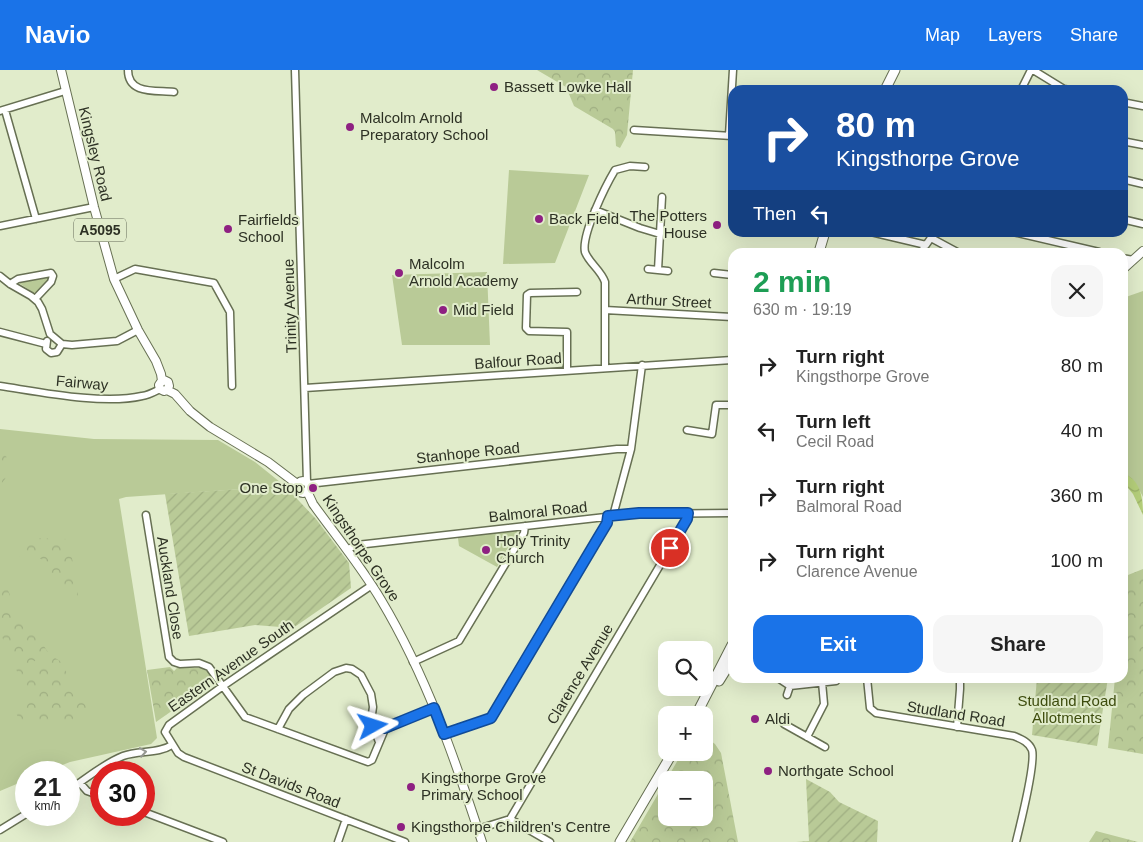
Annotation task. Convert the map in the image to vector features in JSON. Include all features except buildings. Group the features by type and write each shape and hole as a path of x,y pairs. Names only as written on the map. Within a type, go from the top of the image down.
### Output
{"highway":[{"path":"882,85 888,70"},
{"path":"888,85 895,70"},
{"path":"700,706 728,665"},
{"path":"620,842 668,761"}],"main road":[{"name":"Kingsley Road","path":"61,70 94,207 114,279 138,330 156,361 163,386"},
{"path":"1128,265 1143,251"},
{"path":"163,386 175,394 190,411 210,427 268,462 297,484 299,492 307,486"},
{"name":"Kingsthorpe Grove","path":"307,486 313,504 348,548 372,585 394,622 414,662 444,734 482,842"}],"street":[{"path":"128,70 130,81 141,89 172,90"},
{"name":"Trinity Avenue","path":"295,70 307,486"},
{"path":"733,70 733,85"},
{"path":"1024,85 1032,70 1057,85"},
{"path":"36,219 2,111 65,91"},
{"path":"1128,103 1143,106"},
{"path":"634,130 728,136"},
{"path":"1128,142 1143,145"},
{"path":"605,368 605,282 585,250 595,210 605,186 615,170 630,166 644,167"},
{"path":"1128,180 1143,184"},
{"path":"658,270 662,197"},
{"path":"0,226 94,207"},
{"path":"595,210 660,234"},
{"path":"1128,220 1143,224"},
{"path":"892,237 926,245"},
{"path":"924,248 932,237"},
{"path":"936,237 951,248"},
{"path":"1034,237 1082,248"},
{"path":"1128,259 1133,260"},
{"path":"114,279 135,269 214,283 230,312 232,386"},
{"path":"648,269 668,270"},
{"path":"10,284 18,279 51,273 53,277 51,282 35,299"},
{"path":"714,273 728,274"},
{"path":"0,276 35,299 42,309 50,334 62,344 118,341 138,330"},
{"path":"567,370 567,332 529,331 526,328 527,295 565,288 577,292"},
{"name":"Arthur Street","path":"605,310 728,317"},
{"path":"0,332 46,344"},
{"path":"50,334 46,344 48,351 53,354 58,351 62,344"},
{"name":"Balfour Road","path":"305,388 728,360"},
{"path":"444,734 493,716 611,516 632,449 642,366"},
{"name":"Fairway","path":"0,386 66,395 116,399 143,396 163,386"},
{"path":"687,430 712,434 716,406 728,405"},
{"name":"Stanhope Road","path":"307,486 617,449 632,449"},
{"name":"Balmoral Road","path":"348,548 357,545 639,513 728,513"},
{"name":"Clarence Avenue","path":"510,819 687,519 688,513"},
{"name":"Auckland Close","path":"146,515 169,656 174,662 180,664 199,663 208,665 223,686"},
{"path":"414,662 459,641 524,533 525,526"},
{"name":"Eastern Avenue South","path":"172,745 165,734 167,726 372,585"},
{"path":"278,729 289,709 303,695 334,672 346,668 352,669 360,675 371,694 373,707 371,721 380,742"},
{"path":"786,683 790,686 814,683"},
{"path":"807,737 824,704 822,683"},
{"name":"Studland Road","path":"867,683 870,708 876,713 1014,736 1022,739 1030,746 1033,757 1032,765 1016,842"},
{"path":"958,727 960,683"},
{"path":"223,686 244,717 368,762 372,760 385,728"},
{"path":"787,695 790,686"},
{"path":"373,726 385,728 434,708"},
{"path":"784,724 825,747"},
{"path":"90,792 86,791 80,783 114,761 127,755 164,750 172,745"},
{"name":"St Davids Road","path":"172,745 184,757 405,842"},
{"path":"155,816 223,842"},
{"path":"338,842 346,819"},
{"path":"478,829 510,819 550,842"},
{"path":"0,830 15,821"}],"green space":[{"path":"537,70 633,70 627,135 620,148 616,146 613,129 574,106 566,87"},
{"name":"Back Field","path":"509,170 589,175 555,263 503,264"},
{"name":"Mid Field","path":"487,272 490,345 402,345 392,275"},
{"path":"45,275 49,277 46,285 34,293 19,283 19,282"},
{"path":"1143,291 1143,497 1137,486 1128,476 1128,296"},
{"path":"0,429 94,439 218,440 255,462 285,486 119,499 157,738 151,744 74,761 15,761 15,785 0,791"},
{"path":"0,455 6,456 9,468 5,479 0,485"},
{"path":"285,486 316,519 349,563 351,588 293,628 255,625 189,636 165,494"},
{"path":"518,530 497,567 459,546 458,538"},
{"path":"30,538 69,539 79,602 74,605 41,559 18,556 15,551 14,540 20,541"},
{"path":"1143,569 1143,754 1108,748 1114,683 1128,683 1128,575"},
{"path":"0,578 9,593 18,618 37,634 49,653 31,663 16,667 11,650 0,633"},
{"path":"52,656 60,661 90,713 82,719 24,723 20,721 16,713 23,709 28,699 25,687 16,669 31,666"},
{"path":"170,667 174,671 177,668 201,668 208,672 213,682 156,722 147,670"},
{"name":"Studland Road Allotments","path":"1037,683 1107,683 1097,746 1032,735"},
{"path":"713,743 715,744 721,753 738,842 630,842 658,794 658,826 713,826 713,771 671,771 677,761 713,761"},
{"path":"806,779 830,792 839,802 878,821 877,842 796,842 809,841"},
{"path":"1096,831 1138,842 1089,842"}],"water":[{"path":"1128,476 1134,480 1140,490 1143,515 1128,488"}],"place":[{"name":"Bassett Lowke Hall","path":"494,87"},
{"name":"Malcolm Arnold Preparatory School","path":"350,127"},
{"name":"Back Field","path":"539,219"},
{"name":"The Potters House","path":"717,225"},
{"name":"Fairfields School","path":"228,229"},
{"name":"Malcolm Arnold Academy","path":"399,273"},
{"name":"Mid Field","path":"443,310"},
{"name":"One Stop","path":"313,488"},
{"name":"Holy Trinity Church","path":"486,550"},
{"name":"Aldi","path":"755,719"},
{"name":"Northgate School","path":"768,771"},
{"name":"Kingsthorpe Grove Primary School","path":"411,787"},
{"name":"Kingsthorpe Children's Centre","path":"401,827"}],"route":[{"path":"373,726 385,728 434,708 444,734 491,718 607,523 608,516 639,513 688,513 687,519 670,548"}]}
